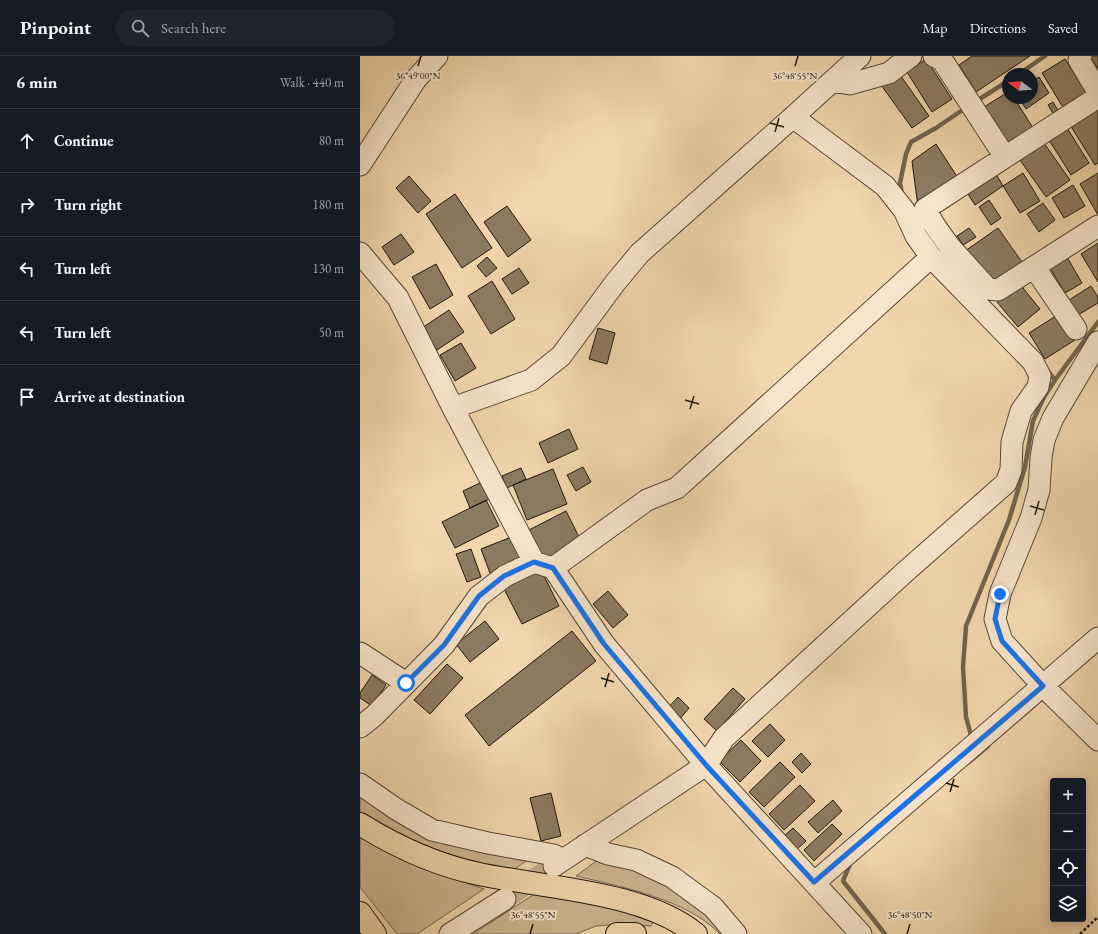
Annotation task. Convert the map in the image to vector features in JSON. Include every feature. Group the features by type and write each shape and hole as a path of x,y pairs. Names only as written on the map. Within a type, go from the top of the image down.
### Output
{"highway":[{"path":"360,824 402,848 426,859 478,874 629,902 672,919 696,934"},
{"path":"360,913 375,934"},
{"path":"617,934 635,934"}],"street":[{"path":"360,165 416,79 436,56"},
{"path":"452,408 531,380 561,356 615,283 640,253 860,56"},
{"path":"833,80 850,84 889,73 911,56"},
{"path":"1081,56 1080,60 1098,92"},
{"path":"942,57 1005,157"},
{"path":"1098,97 925,208 950,248 988,289 998,290 1098,226"},
{"path":"360,784 396,810 432,830 488,843 554,855 558,863 706,765 724,738 905,572 1006,483 1011,470 1012,442 1021,411 1038,387 1040,376 1033,362 931,258 916,236 904,210 886,186 793,117"},
{"path":"360,253 398,298 452,408 544,565 604,644 706,765 861,934"},
{"path":"360,727 374,716 444,645 479,596 504,576 544,565 646,500 677,488 931,258"},
{"path":"1034,267 1076,329"},
{"path":"1098,342 1053,418 1044,440 1039,490 1031,518 1000,594 995,619 1002,641 1043,686 1098,740"},
{"path":"814,882 1098,638"},
{"path":"360,653 406,683"},
{"path":"584,845 608,854 636,860 672,877 713,907 736,934"},
{"path":"450,934 505,899"}],"path":[{"path":"1080,934 1098,917"}],"shaded area":[{"path":"360,793 528,860 513,870 452,857 389,831 360,813"},
{"path":"360,836 383,850 411,864 484,889 417,934 397,934 360,887"},
{"path":"599,859 628,865 692,899 727,934 720,934 706,922 672,903 633,890 576,876"},
{"path":"533,895 585,901 611,907 654,921 651,926 620,924 596,926 576,934 473,934"}],"building":[{"path":"972,56 1030,56 1012,68 1002,68 1002,75 976,92 959,65"},
{"path":"1090,56 1098,56 1098,69"},
{"path":"926,59 952,99 932,112 907,72"},
{"path":"1065,59 1088,95 1064,109 1042,73"},
{"path":"898,72 929,116 912,128 881,85"},
{"path":"1038,78 1049,93 1038,101"},
{"path":"1002,96 1002,104 1018,104 1035,131 1009,147 984,107"},
{"path":"1053,102 1059,112 1054,115 1048,105"},
{"path":"1023,104 1033,104 1026,109"},
{"path":"1097,109 1098,163 1095,165 1070,125"},
{"path":"1067,128 1089,163 1071,175 1049,140"},
{"path":"1044,143 1070,180 1046,197 1020,160"},
{"path":"936,144 958,178 918,207 912,161"},
{"path":"1023,173 1040,201 1020,213 1003,186"},
{"path":"1098,173 1098,215 1080,184"},
{"path":"996,174 1003,186 975,205 968,194"},
{"path":"409,176 431,201 418,213 396,188"},
{"path":"1073,185 1085,206 1064,218 1052,198"},
{"path":"455,194 492,248 462,268 426,214"},
{"path":"989,200 1001,218 991,225 979,207"},
{"path":"1043,203 1055,220 1039,232 1027,214"},
{"path":"507,206 531,240 508,257 484,222"},
{"path":"969,228 976,237 963,245 957,236"},
{"path":"998,228 1022,262 989,285 965,251"},
{"path":"401,234 414,252 394,265 382,247"},
{"path":"1098,243 1098,282 1081,254"},
{"path":"487,257 497,268 486,277 477,266"},
{"path":"1067,257 1082,283 1065,293 1050,268"},
{"path":"436,264 453,295 430,309 412,277"},
{"path":"519,268 529,283 512,294 502,279"},
{"path":"492,281 515,319 491,334 468,296"},
{"path":"1019,283 1040,309 1018,327 997,302"},
{"path":"1091,286 1098,297 1098,303 1078,315 1069,300"},
{"path":"449,310 464,332 437,350 422,328"},
{"path":"1059,314 1075,340 1045,359 1029,333"},
{"path":"598,328 615,333 607,364 589,359"},
{"path":"461,343 476,368 455,381 440,355"},
{"path":"569,429 578,449 548,463 539,443"},
{"path":"583,467 591,482 576,491 567,475"},
{"path":"521,468 526,479 507,488 502,476"},
{"path":"553,469 567,504 527,520 513,485"},
{"path":"484,481 492,498 470,508 463,491"},
{"path":"486,500 499,526 455,548 442,522"},
{"path":"566,511 582,543 546,562 529,530"},
{"path":"514,536 523,561 490,573 481,549"},
{"path":"471,549 481,577 467,582 456,554"},
{"path":"540,568 559,606 522,624 503,587"},
{"path":"608,591 628,615 613,628 593,604"},
{"path":"485,621 499,639 470,662 456,644"},
{"path":"572,631 596,661 489,746 465,715"},
{"path":"447,664 463,678 430,714 414,700"},
{"path":"372,675 386,685 372,706 360,698 360,693"},
{"path":"733,688 745,699 717,731 704,719"},
{"path":"678,697 689,708 679,720 667,709"},
{"path":"770,724 785,740 768,757 752,741"},
{"path":"741,740 761,761 740,782 719,761"},
{"path":"801,753 811,764 802,773 792,762"},
{"path":"780,762 795,777 764,807 749,792"},
{"path":"800,785 815,801 784,830 769,814"},
{"path":"551,793 561,836 541,841 530,798"},
{"path":"833,800 842,811 818,833 808,822"},
{"path":"832,824 842,834 814,861 804,850"},
{"path":"793,828 806,841 796,850 783,837"}],"waterway":[{"path":"1028,68 1045,56"},
{"path":"975,102 1002,85"},
{"path":"902,194 900,183 906,154 911,142 936,128 967,107"},
{"path":"972,739 966,717 963,667 966,626 1009,520 1025,467 1033,421 1044,397 1055,380 1098,322"},
{"path":"1046,369 1055,380"},
{"path":"969,762 988,746"},
{"path":"851,862 843,881 885,934"}],"tunnel":[{"path":"505,899 554,866"}],"route":[{"path":"406,683 444,645 479,596 504,576 534,562 553,568 604,644 706,765 814,882 1043,686 1002,641 995,619 1000,594"}]}
